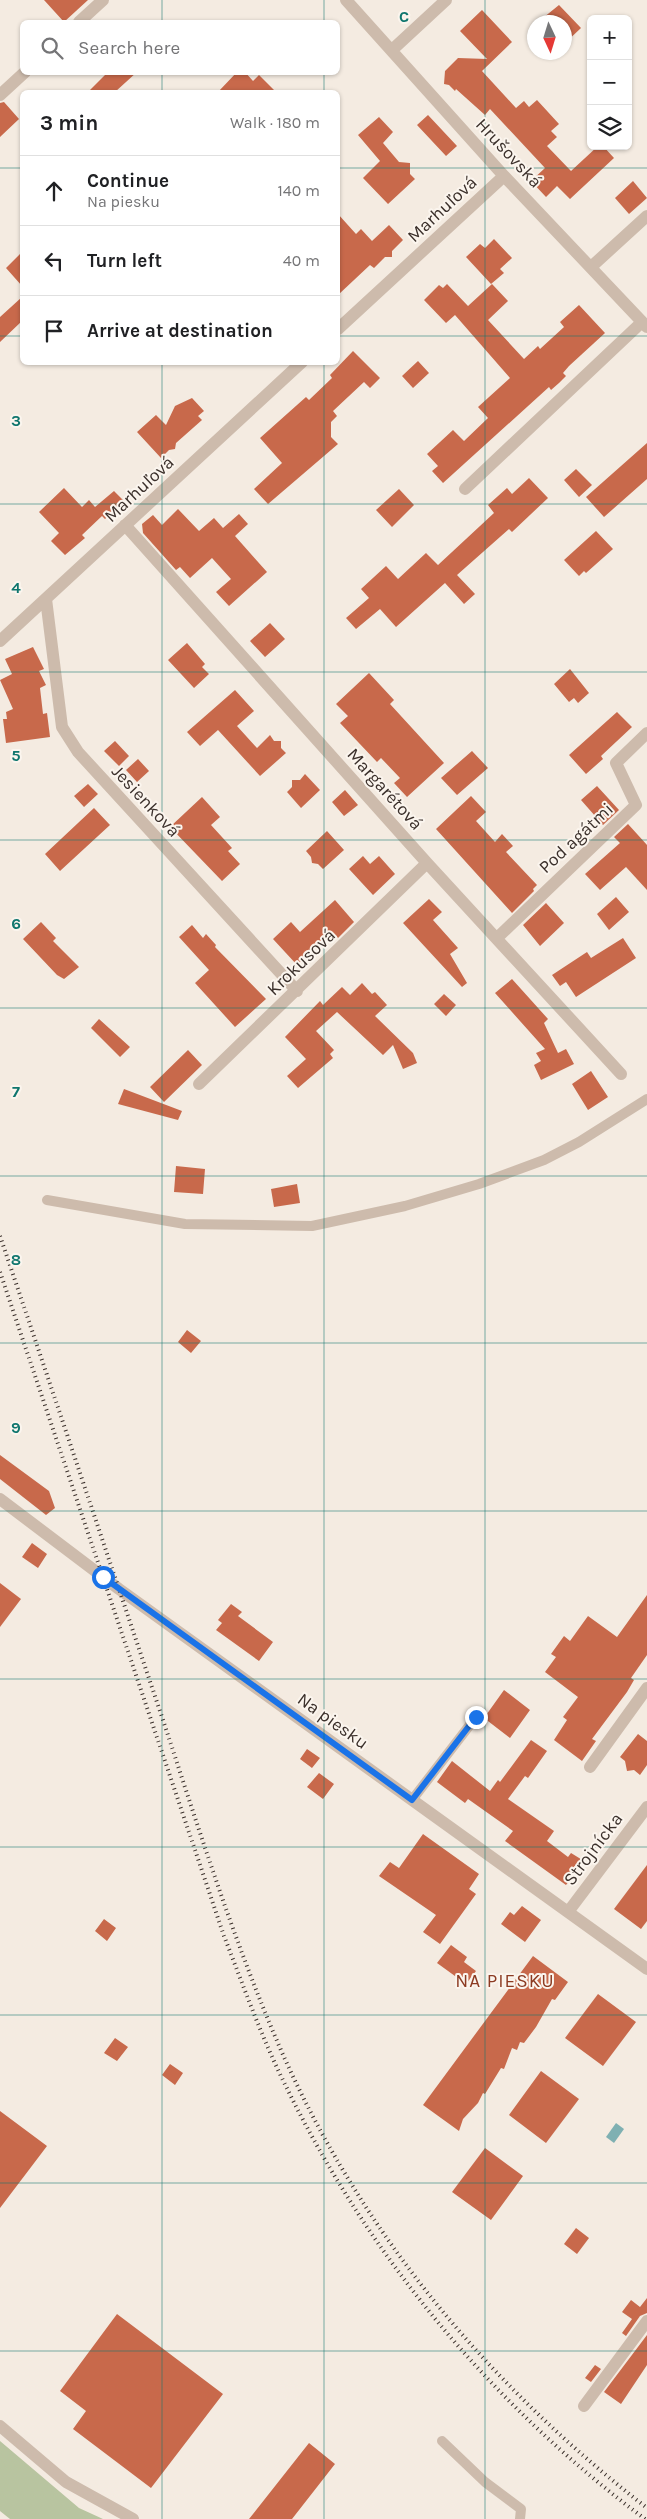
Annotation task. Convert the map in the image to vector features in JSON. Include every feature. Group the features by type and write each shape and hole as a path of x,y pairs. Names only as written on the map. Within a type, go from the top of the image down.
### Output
{"street":[{"path":"81,20 103,0"},
{"name":"Hrušovská","path":"346,0 504,176 645,325"},
{"path":"392,50 446,0"},
{"path":"0,95 22,75"},
{"name":"Marhuľová","path":"340,327 504,176"},
{"path":"591,267 647,216"},
{"path":"465,489 645,325"},
{"name":"Marhuľová","path":"0,641 299,365"},
{"name":"Margarétová","path":"125,525 427,863 622,1074"},
{"name":"Jesienková","path":"46,600 62,727 78,752 297,991"},
{"name":"Pod agátmi","path":"497,938 636,805 616,763 647,733"},
{"name":"Krokusová","path":"199,1084 427,863"},
{"name":"Na piesku","path":"0,1500 119,1589 647,1969"},
{"path":"590,1767 647,1688"},
{"name":"Strojnícka","path":"568,1912 647,1807"},
{"path":"584,2406 647,2321"},
{"path":"0,2426 66,2482 133,2519"}],"lane":[{"path":"47,1200 185,1224 312,1226 405,1206 479,1184 544,1160 579,1142 647,1098"},
{"path":"412,1800 476,1717"},
{"path":"442,2441 485,2482 521,2509 520,2519"}],"green space":[{"path":"0,2441 79,2508 103,2519 10,2519 0,2511"}],"water":[{"path":"616,2123 624,2129 614,2143 606,2137"}],"building":[{"path":"44,0 88,0 66,20 62,20"},
{"path":"559,5 569,15 547,15"},
{"path":"482,10 512,42 482,71 516,108 524,101 529,107 537,100 559,124 551,131 557,137 547,146 571,171 594,150 607,150 614,158 570,199 557,186 546,197 531,181 545,168 490,109 485,115 456,89 455,91 449,85 444,84 445,71 458,58 487,59 460,31"},
{"path":"572,19 581,28 572,36"},
{"path":"105,75 134,75 117,90 90,90"},
{"path":"234,75 248,75 253,81 259,75 274,90 220,90"},
{"path":"4,102 19,119 0,137 0,103"},
{"path":"428,115 457,146 446,156 417,125"},
{"path":"379,117 393,132 383,143 399,162 410,163 410,174 415,179 388,204 363,178 380,161 358,135"},
{"path":"633,181 647,198 629,214 615,198"},
{"path":"340,216 356,234 361,229 372,241 389,225 403,240 392,251 392,257 385,257 374,268 370,265 340,293"},
{"path":"494,239 512,258 500,269 504,273 491,284 466,257 480,244 485,248"},
{"path":"20,254 20,284 6,268"},
{"path":"447,284 468,306 492,284 508,301 488,320 524,359 538,346 540,349 564,327 560,322 579,305 605,333 569,366 563,373 566,376 559,383 551,390 549,387 443,483 432,471 438,466 427,454 453,430 464,441 488,418 478,407 510,378 455,315 446,323 424,300 439,285 443,288"},
{"path":"20,299 20,323 0,342 0,317"},
{"path":"353,351 380,378 370,388 364,382 333,411 337,416 331,422 331,437 338,444 268,504 254,489 282,463 260,438 306,397 309,400 332,378 330,375"},
{"path":"418,361 429,373 413,388 402,376"},
{"path":"192,398 204,411 198,416 202,420 176,443 175,449 169,450 161,458 137,432 156,415 166,425 175,406"},
{"path":"647,443 647,479 604,517 586,497"},
{"path":"576,469 592,485 579,497 564,480"},
{"path":"529,478 548,498 512,532 509,529 457,575 475,594 464,604 445,583 396,627 380,609 356,629 346,618 369,598 361,589 386,566 398,579 426,553 438,565 494,513 488,505 507,488 512,494"},
{"path":"64,488 82,507 89,500 95,507 114,491 124,501 105,519 102,516 82,535 85,538 65,555 51,541 59,533 39,512"},
{"path":"399,489 414,505 392,527 376,510"},
{"path":"178,509 199,531 214,518 223,528 239,514 248,524 235,536 267,572 229,606 216,592 231,579 212,558 190,578 180,567 176,570 143,533 142,524 153,515 162,525"},
{"path":"596,531 613,549 586,573 584,571 579,576 564,560"},
{"path":"270,623 285,639 265,657 250,641"},
{"path":"187,643 205,664 202,667 209,674 194,688 168,660"},
{"path":"33,647 44,669 39,671 46,685 40,688 43,714 47,713 50,737 6,743 3,719 7,719 6,712 13,709 0,680 12,674 5,659"},
{"path":"570,669 589,693 578,703 574,698 569,702 554,684"},
{"path":"369,673 394,700 390,704 444,763 407,797 394,783 400,778 381,758 377,762 340,723 348,716 336,704"},
{"path":"235,690 254,711 237,726 257,748 270,735 274,741 281,741 281,748 286,753 260,776 218,730 200,746 187,732"},
{"path":"617,712 632,727 601,756 603,759 586,774 569,755"},
{"path":"115,741 129,756 119,766 104,751"},
{"path":"472,751 488,768 457,795 441,778"},
{"path":"138,759 149,771 137,782 126,770"},
{"path":"305,774 320,790 301,808 287,792 292,787 292,780 300,780"},
{"path":"88,784 98,794 84,807 74,796"},
{"path":"597,786 619,810 603,825 581,800"},
{"path":"345,790 358,805 344,816 332,802"},
{"path":"471,796 486,812 476,821 495,842 502,834 513,846 506,852 537,885 533,889 534,891 512,913 436,829"},
{"path":"202,797 220,817 211,825 232,848 228,851 240,864 222,881 170,827"},
{"path":"94,808 110,825 60,871 45,854"},
{"path":"628,824 647,845 647,890 626,867 600,890 585,874 620,843 614,837"},
{"path":"327,831 344,850 323,869 318,864 312,863 311,857 306,851"},
{"path":"363,856 370,864 379,856 395,874 373,895 349,869"},
{"path":"616,897 629,912 609,930 597,914"},
{"path":"429,899 442,912 433,920 458,948 450,954 467,983 462,987 403,923"},
{"path":"335,900 354,922 338,938 332,932 297,965 273,939 291,922 300,932"},
{"path":"546,903 564,923 540,946 523,925"},
{"path":"41,922 56,938 53,941 79,967 64,979 57,975 23,939"},
{"path":"192,925 203,938 206,934 216,945 215,947 266,999 235,1027 195,983 209,970 179,937"},
{"path":"623,938 636,958 576,997 566,982 560,986 552,975 587,952 591,958"},
{"path":"512,979 548,1019 544,1023 558,1053 566,1049 574,1064 541,1080 534,1065 541,1061 536,1053 545,1049 495,993"},
{"path":"362,983 372,994 375,992 387,1005 375,1016 413,1053 417,1063 403,1069 393,1045 383,1055 337,1012 316,1031 334,1050 330,1054 333,1058 298,1088 287,1076 306,1059 285,1037 320,1001 323,1005 342,987 350,995"},
{"path":"444,994 456,1005 446,1016 434,1004"},
{"path":"99,1019 130,1047 120,1057 91,1028"},
{"path":"188,1050 202,1065 164,1102 150,1087"},
{"path":"591,1071 608,1097 588,1110 572,1084"},
{"path":"124,1089 182,1111 178,1120 118,1104"},
{"path":"176,1166 205,1169 203,1194 174,1192"},
{"path":"297,1184 300,1203 274,1207 271,1189"},
{"path":"187,1330 201,1341 191,1353 178,1342"},
{"path":"0,1455 49,1491 55,1508 46,1515 0,1479"},
{"path":"32,1543 47,1554 38,1568 22,1557"},
{"path":"0,1583 21,1599 0,1627"},
{"path":"647,1595 647,1655 631,1678 634,1680 627,1692 592,1739 596,1741 582,1761 554,1740 567,1720 563,1717 578,1697 545,1672 556,1657 551,1654 564,1636 570,1641 588,1616 617,1637"},
{"path":"231,1604 242,1612 238,1616 273,1642 259,1661 216,1630 222,1623 218,1620"},
{"path":"504,1690 530,1710 510,1738 484,1718"},
{"path":"638,1734 647,1741 647,1765 640,1775 634,1770 627,1771 625,1761 620,1757"},
{"path":"531,1740 547,1751 528,1778 525,1776 508,1799 554,1831 547,1841 568,1857 571,1853 584,1861 566,1885 505,1841 513,1831 468,1799 465,1803 437,1782 452,1761 490,1791 498,1780 500,1782"},
{"path":"307,1749 320,1758 312,1768 300,1759"},
{"path":"319,1773 334,1784 323,1799 307,1787"},
{"path":"423,1834 479,1874 469,1889 476,1894 440,1944 423,1932 436,1915 379,1876 390,1862 399,1868"},
{"path":"647,1865 647,1921 641,1929 614,1909"},
{"path":"522,1906 541,1920 525,1942 501,1924 510,1912 514,1915"},
{"path":"104,1919 116,1928 107,1941 95,1931"},
{"path":"451,1945 467,1957 464,1962 476,1971 466,1984 437,1963"},
{"path":"533,1956 568,1982 555,2000 552,1999 536,2027 524,2043 520,2042 517,2050 512,2048 504,2069 501,2068 485,2094 483,2093 478,2103 463,2119 459,2131 423,2105"},
{"path":"598,1994 636,2022 603,2066 565,2038"},
{"path":"115,2038 128,2047 117,2061 104,2053"},
{"path":"170,2064 183,2073 175,2085 162,2075"},
{"path":"541,2071 579,2099 546,2143 509,2115"},
{"path":"0,2111 47,2146 0,2208"},
{"path":"485,2148 523,2176 491,2220 452,2192"},
{"path":"576,2228 589,2238 577,2254 564,2244"},
{"path":"647,2298 647,2313 640,2316 626,2336 622,2333 632,2319 622,2312 631,2300 640,2307"},
{"path":"117,2314 223,2394 151,2488 73,2429 86,2411 60,2391"},
{"path":"647,2335 647,2365 621,2404 604,2392"},
{"path":"595,2365 601,2369 591,2382 585,2378"},
{"path":"309,2443 335,2464 292,2519 249,2519"}],"railway":[{"path":"0,1236 249,1973 284,2057 317,2124 353,2187 393,2248 437,2305 485,2360 536,2412 590,2461 647,2508"},
{"path":"0,1272 224,1936 266,2044 306,2126 344,2191 385,2253 430,2313 479,2369 531,2422 586,2472 645,2519"}],"district":[{"name":"NA PIESKU","path":"505,1981"}],"route":[{"path":"103,1577 412,1800 476,1717"}]}
